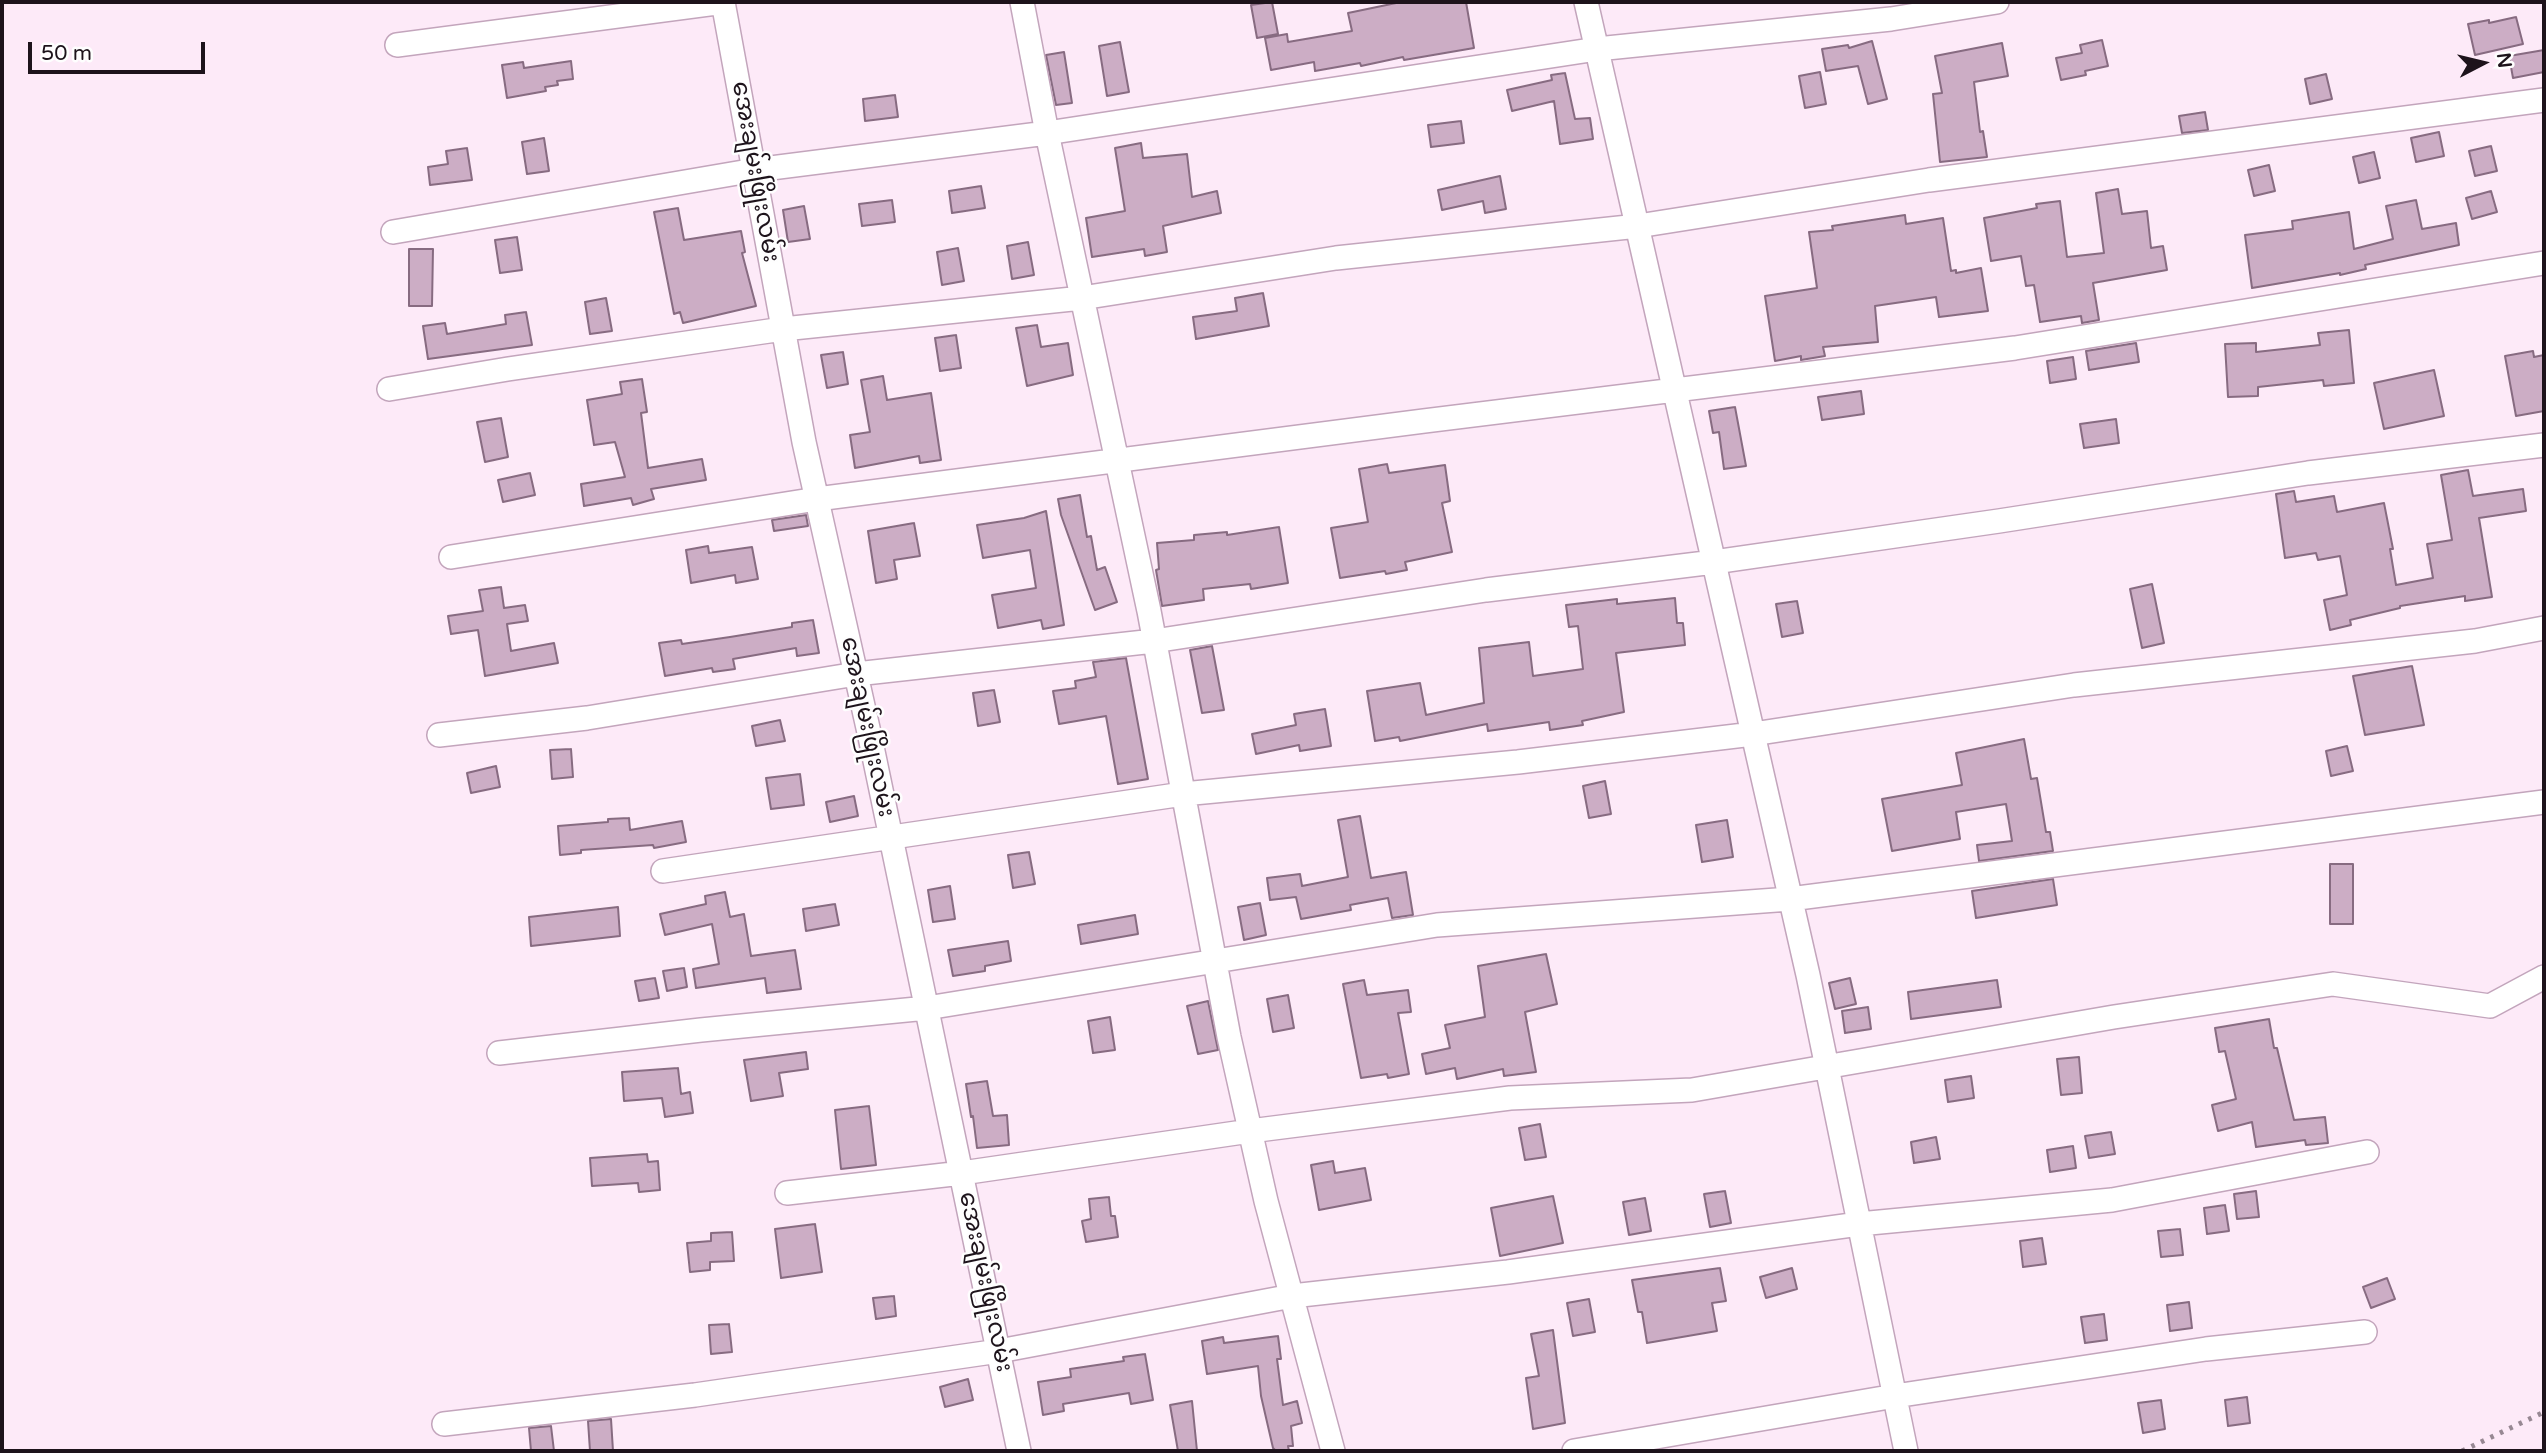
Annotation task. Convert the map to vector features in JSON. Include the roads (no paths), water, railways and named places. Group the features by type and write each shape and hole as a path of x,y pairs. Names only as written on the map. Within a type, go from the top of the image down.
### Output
{"street":[{"path":"397,46 723,2"},
{"name":"အေးချမ်းဖြိုးလမ်း","path":"723,2 817,499 928,1007 1020,1451"},
{"path":"1022,2 1046,133 1154,641 1229,1037 1250,1131 1334,1451"},
{"path":"1586,2 1790,899 1906,1451"},
{"path":"393,232 755,170 1046,133 1597,49 1891,19 1997,2"},
{"path":"389,389 783,329 1082,298 1336,258 1638,226 1943,178 2544,100"},
{"path":"451,557 817,499 2015,348 2544,263"},
{"path":"439,735 587,718 856,674 1154,641 1486,590 1714,562 2308,473 2544,445"},
{"path":"663,871 1183,794 1518,762 1753,734 2074,685 2475,641 2544,628"},
{"path":"499,1053 928,1007 1437,925 1790,899 2544,802"},
{"path":"788,1193 962,1173 1250,1131 1510,1098 1692,1090 1826,1065 2333,984 2490,1006 2544,976"},
{"path":"444,1424 695,1395 999,1351 1292,1296 1508,1272 1859,1224 2112,1200 2367,1152"},
{"path":"1574,1451 1895,1396 2206,1349 2365,1332"}],"railway":[{"path":"2462,1451 2544,1412"}]}
